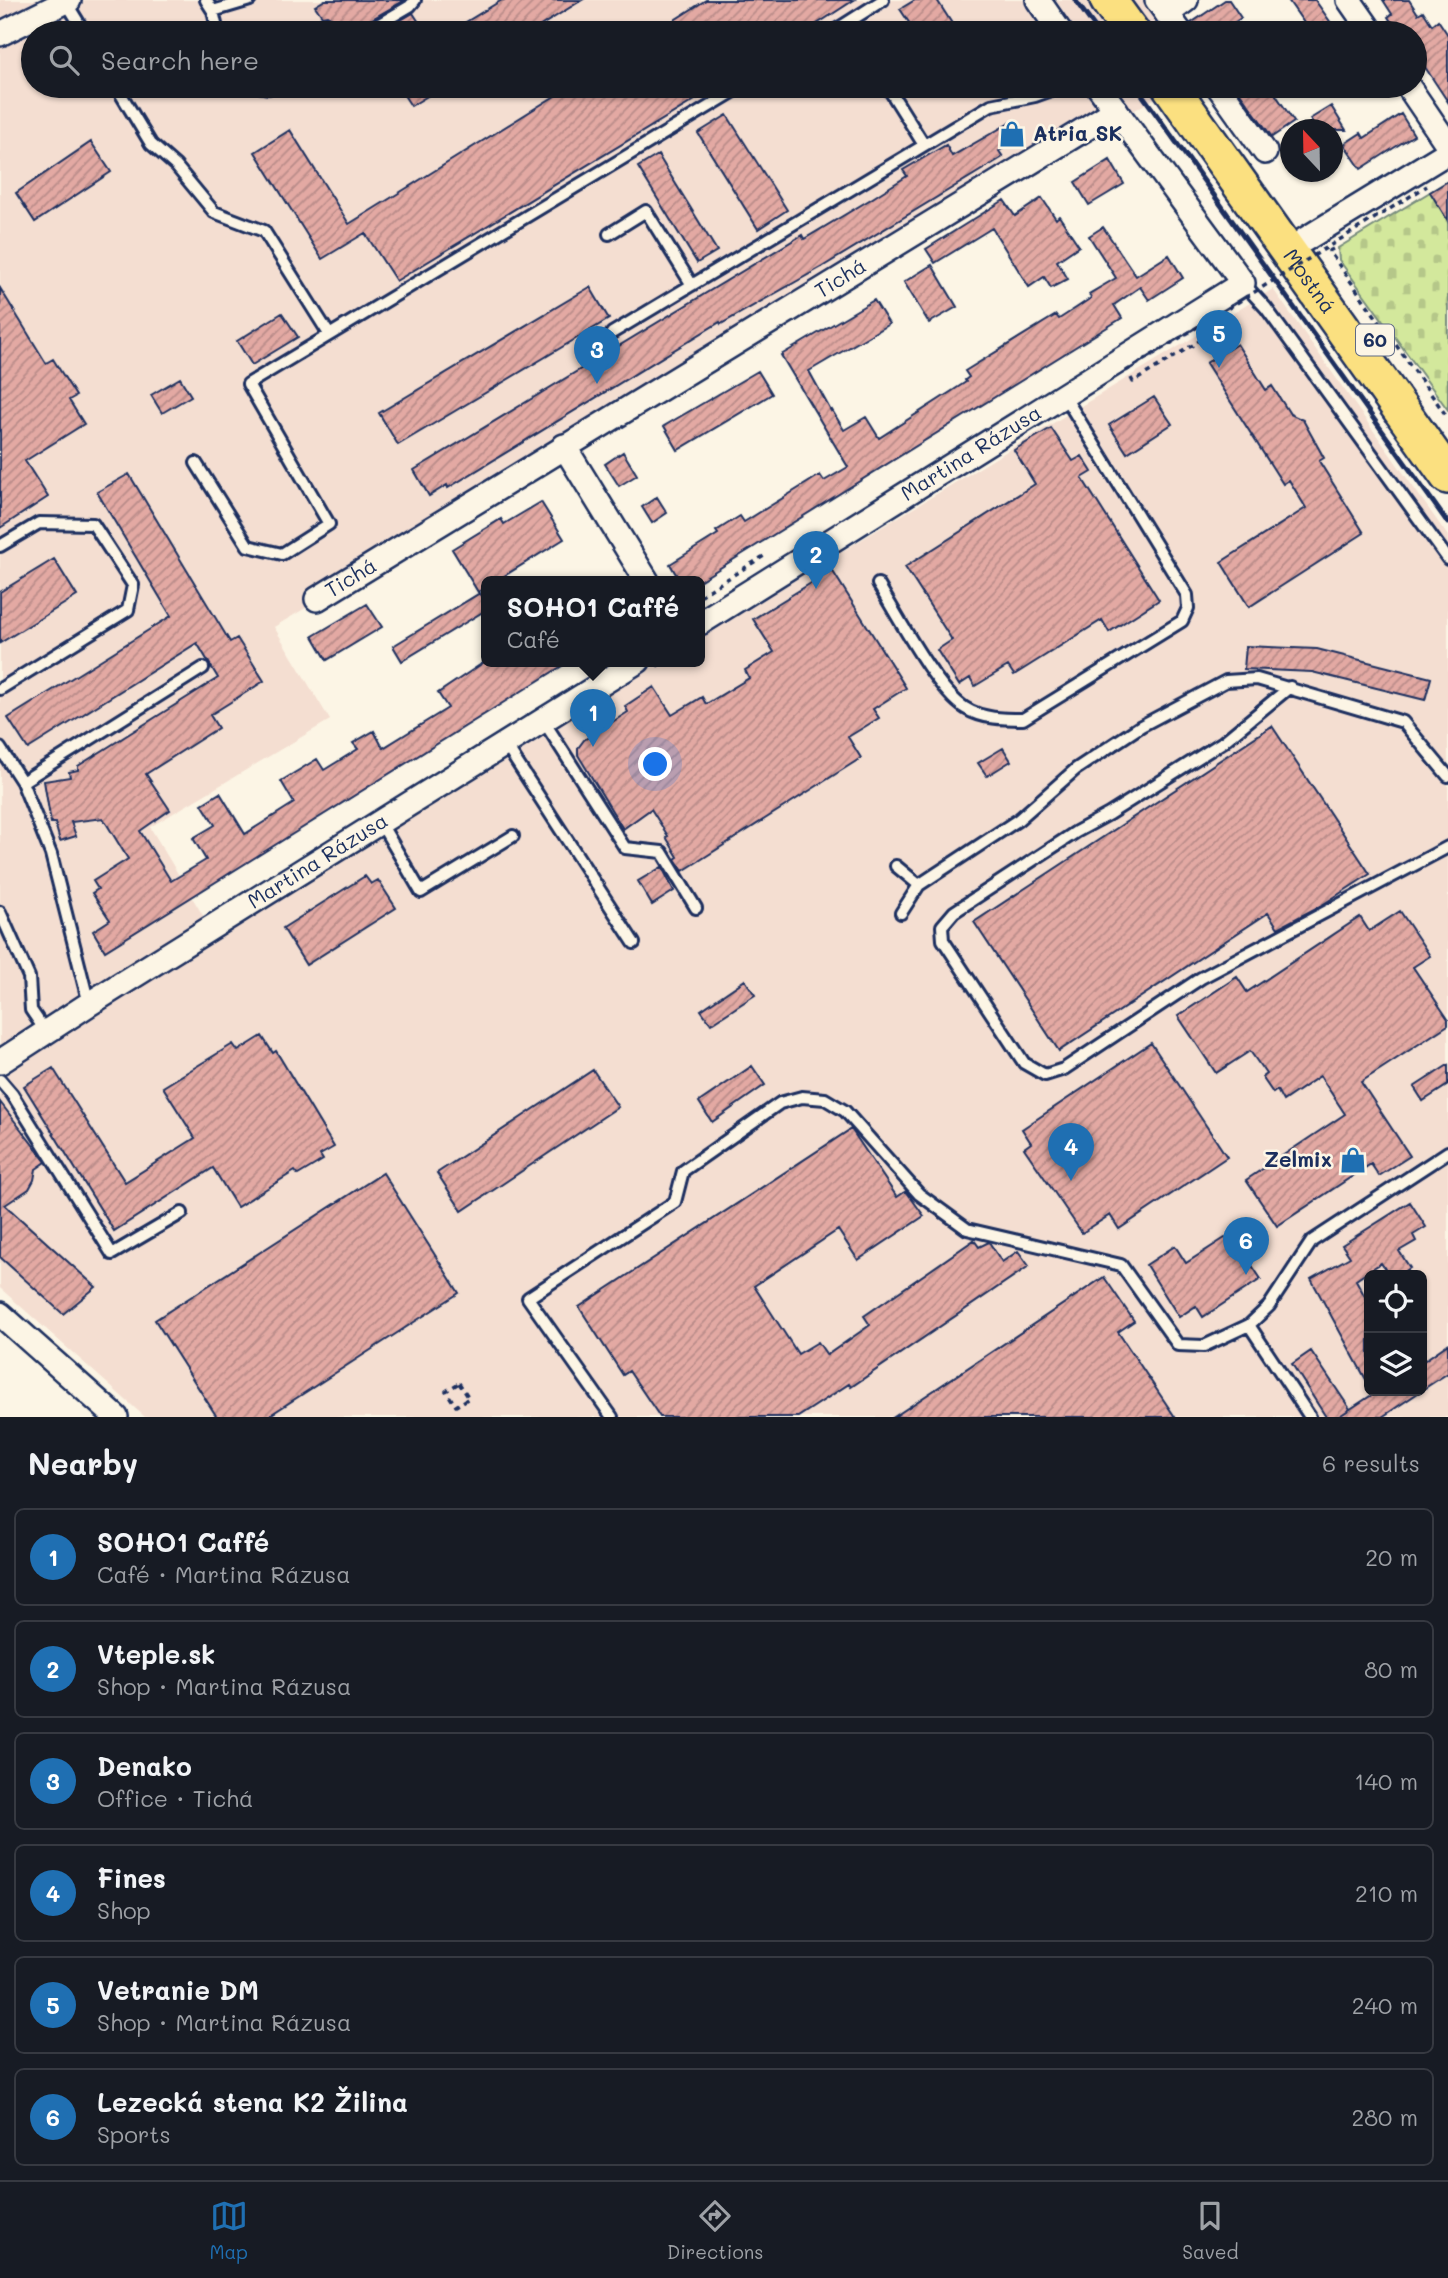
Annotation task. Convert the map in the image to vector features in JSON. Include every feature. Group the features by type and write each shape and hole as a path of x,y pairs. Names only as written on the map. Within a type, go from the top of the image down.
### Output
{"main road":[{"path":"1108,0 1123,21"},
{"path":"1133,0 1160,16"},
{"name":"Mostná","path":"1179,98 1448,476"},
{"name":"Mostná","path":"1203,98 1448,440"}],"street":[{"path":"1038,0 1053,21"},
{"path":"1160,16 1186,0"},
{"path":"1349,0 1364,21"},
{"path":"27,21 68,1"},
{"path":"0,34 21,24"},
{"path":"1107,98 1243,282"},
{"path":"1227,98 1265,152"},
{"path":"1416,98 1448,145"},
{"name":"Tichá","path":"317,599 1116,110"},
{"path":"1304,240 1448,152"},
{"name":"Martina Rázusa","path":"705,620 1243,282"},
{"path":"564,446 644,576"},
{"name":"Martina Rázusa","path":"0,1062 628,667"},
{"path":"0,1314 116,1417"}],"lane":[{"path":"206,0 215,21"},
{"path":"213,11 250,0"},
{"path":"384,21 410,6 415,0"},
{"path":"859,21 883,0"},
{"path":"68,1 79,21"},
{"path":"123,98 151,144 176,166 214,212 264,231 329,334"},
{"path":"196,463 248,546 282,555 329,524 248,384 723,98"},
{"path":"895,98 924,145"},
{"path":"612,333 991,105 1025,98"},
{"path":"609,234 646,211 692,285"},
{"path":"1243,282 1266,308 1448,559"},
{"path":"878,584 945,691 966,709 995,719 1023,719 1182,621 1188,608 1187,595 1063,394"},
{"path":"0,546 39,523 93,524 133,585 128,610 0,689"},
{"path":"22,782 203,668"},
{"path":"901,913 919,885 1018,820 1076,769 1141,726 1226,681 1257,678 1403,722 1448,776"},
{"path":"1290,687 1223,742 1076,832 954,912 942,926 943,940 1024,1063 1045,1075 1064,1069 1201,978 1448,847"},
{"path":"543,720 625,848 662,852 696,908"},
{"path":"505,744 634,943"},
{"path":"0,748 22,782 51,854 89,1004"},
{"path":"380,822 421,892 513,836"},
{"path":"896,866 919,885"},
{"path":"0,912 29,977 31,1010 46,1032"},
{"path":"0,1080 12,1094 112,1254 182,1213"},
{"path":"612,1417 528,1298 675,1202 683,1171 779,1103 802,1097 825,1099 845,1111 919,1194 967,1229 1121,1265 1178,1345 1204,1346 1249,1325 1269,1306 1312,1241 1448,1152"},
{"path":"1249,1325 1310,1417"}],"path":[{"path":"1215,300 1230,322 1133,382 1126,371 1427,186"},
{"path":"1369,199 1381,219 1329,251 1448,418"},
{"path":"459,1383 469,1398 456,1406 446,1391 452,1388 459,1383"}],"shaded area":[{"path":"0,0 1145,0 1161,21 21,21 21,98 1155,98 274,627 330,720 150,827 214,934 652,667 705,667 705,635 1273,289 1448,536 1448,1417 145,1417 0,1288"}],"green space":[{"path":"1448,181 1448,410 1339,260 1338,248"}],"building":[{"path":"325,0 405,0 369,21 333,21 327,15 322,16 315,6"},
{"path":"502,0 582,0 548,21 468,21"},
{"path":"706,0 854,0 822,21 673,21"},
{"path":"915,0 937,0 950,21 908,21 900,9"},
{"path":"1225,0 1229,0 1241,18 1236,21 1194,21"},
{"path":"1288,0 1315,0 1330,21 1303,21"},
{"path":"1383,0 1409,0 1418,14 1423,11 1432,25 1438,20 1448,35 1448,102 1427,70 1427,21 1391,21 1388,17 1392,14"},
{"path":"413,13 418,21 399,21"},
{"path":"406,98 424,98 411,106"},
{"path":"552,98 698,98 396,281 365,233 322,259 255,152 290,130 349,224"},
{"path":"1244,98 1278,98 1292,119 1280,119 1280,132 1272,137"},
{"path":"1331,106 1339,119 1310,119"},
{"path":"1401,114 1414,135 1361,169 1344,144 1361,133 1364,138"},
{"path":"727,115 787,210 758,229 698,133"},
{"path":"1013,121 1023,137 999,151 1003,157 822,267 721,324 720,322 448,488 447,485 429,496 414,470 802,235 804,239 871,199 907,176 903,170 946,145 952,156"},
{"path":"91,142 111,172 35,222 16,193"},
{"path":"658,155 717,251 697,263 638,167"},
{"path":"1110,160 1124,184 1089,205 1075,182"},
{"path":"1448,181 1448,221 1430,192"},
{"path":"1042,198 1056,219 1059,216 1079,246 1057,261 1068,279 1051,288 1044,277 1029,287 992,228 935,263 926,249 1004,200 1015,216"},
{"path":"1103,227 1136,276 1169,255 1183,278 1149,300 1140,287 1114,305 1122,318 705,577 677,576 670,564 718,534 716,531 740,516 744,522 820,475 824,481 848,467 781,355 874,300 889,324 809,371 844,430 866,417 879,438 966,382 969,377 965,371 1056,315 1059,319 1091,298 1089,294 1116,278 1089,236"},
{"path":"932,265 957,307 929,323 904,282"},
{"path":"590,287 609,319 398,445 379,413"},
{"path":"0,288 46,363 53,359 76,396 69,400 84,424 25,461 48,497 0,528"},
{"path":"282,313 298,337 252,365 237,341"},
{"path":"1237,344 1266,390 1272,386 1290,414 1303,420 1324,458 1319,461 1364,533 1249,607 1221,562 1306,508 1289,480 1283,484 1206,363"},
{"path":"758,371 772,394 678,450 664,426"},
{"path":"180,378 191,396 162,413 151,395"},
{"path":"1154,397 1172,424 1127,453 1109,425"},
{"path":"1051,428 1073,461 1082,456 1092,472 1082,478 1159,600 1109,632 1102,620 1014,675 1008,666 975,686 970,678 959,685 937,650 952,640 905,567 1035,484 1014,450"},
{"path":"623,452 637,475 619,486 605,464"},
{"path":"129,474 230,642 237,638 264,681 210,715 218,728 146,774 170,810 140,831 171,881 206,860 193,838 215,825 202,804 220,793 245,834 294,803 281,781 317,759 324,770 358,749 353,743 374,731 383,748 448,708 438,693 481,664 481,667 560,667 105,951 93,931 110,920 92,893 98,889 93,881 128,859 103,818 71,822 76,836 60,841 55,823 51,823 44,781 70,777 69,772 78,770 78,766 218,678 197,643 28,749 8,718 171,616 97,492"},
{"path":"657,497 667,513 652,523 642,507"},
{"path":"541,502 564,539 504,576 481,576 481,590 478,592 452,549 501,519 504,524"},
{"path":"54,559 77,596 0,643 0,592"},
{"path":"832,570 906,688 873,709 879,718 848,737 861,758 683,871 675,859 678,857 666,837 668,836 651,809 623,829 578,755 578,748 584,740 628,712 625,706 654,687 672,715 702,697 706,704 749,678 745,670 774,652 753,619"},
{"path":"481,595 481,613 402,661 393,646"},
{"path":"367,604 382,627 327,660 313,636"},
{"path":"1246,646 1317,649 1431,678 1425,700 1312,672 1244,669"},
{"path":"1272,726 1370,874 1322,905 1278,928 1268,913 1059,1051 974,922"},
{"path":"1003,748 1011,761 987,776 978,763"},
{"path":"662,867 674,891 652,905 638,881"},
{"path":"365,876 371,884 378,880 396,908 306,965 283,928"},
{"path":"1400,911 1430,956 1413,967 1448,1019 1448,1025 1361,1082 1410,1156 1379,1176 1371,1164 1277,1226 1246,1180 1345,1114 1320,1076 1283,1101 1277,1090 1273,1093 1262,1077 1266,1074 1250,1051 1216,1073 1178,1016 1237,977 1247,992 1360,917 1369,931"},
{"path":"745,980 755,995 711,1024 701,1010"},
{"path":"262,1036 273,1053 276,1051 334,1147 320,1155 323,1160 298,1175 295,1171 237,1207 213,1168 114,1231 24,1086 53,1068 125,1182 195,1138 163,1087 233,1044 238,1051"},
{"path":"1151,1043 1227,1157 1119,1229 1110,1215 1082,1233 1024,1148 1031,1143 1022,1129"},
{"path":"1448,1065 1448,1085 1423,1101 1414,1087"},
{"path":"752,1066 765,1085 712,1122 699,1102"},
{"path":"593,1070 618,1107 462,1211 437,1173"},
{"path":"0,1102 46,1162 36,1169 29,1189 5,1205 96,1287 63,1314 0,1257"},
{"path":"851,1129 897,1197 906,1191 924,1216 858,1260 838,1230 754,1286 798,1354 818,1342 827,1355 870,1325 864,1316 974,1240 979,1247 989,1242 1002,1262 1018,1251 1029,1266 851,1387 849,1384 798,1417 660,1417 629,1371 623,1375 579,1307"},
{"path":"383,1173 459,1293 267,1417 217,1417 155,1320"},
{"path":"1410,1202 1426,1227 1413,1235 1416,1241 1399,1251 1410,1268 1386,1270 1381,1263 1371,1270 1364,1270 1364,1275 1356,1280 1364,1295 1364,1376 1311,1279 1350,1257 1342,1245"},
{"path":"1231,1234 1261,1279 1203,1317 1196,1306 1179,1317 1146,1265 1175,1246 1186,1263"},
{"path":"1104,1277 1134,1321 1118,1332 1175,1417 894,1417"},
{"path":"1448,1344 1448,1373 1427,1387 1427,1359"},
{"path":"1311,1351 1350,1409 1338,1417 1326,1417 1292,1364"},
{"path":"1370,1396 1414,1396 1382,1417 1338,1417"}],"railway":[{"path":"1075,0 1090,21"},
{"path":"1145,98 1448,523"}],"place":[{"name":"Atria SK","path":"1012,134"},
{"name":"Vetranie DM","path":"1219,368"},
{"name":"Denako","path":"597,384"},
{"name":"Vteple.sk","path":"816,589"},
{"name":"SOHO1 Caffé","path":"593,747"},
{"name":"Zelmix","path":"1353,1160"},
{"name":"Fines","path":"1071,1181"},
{"name":"Lezecká stena K2 Žilina","path":"1246,1275"}]}
